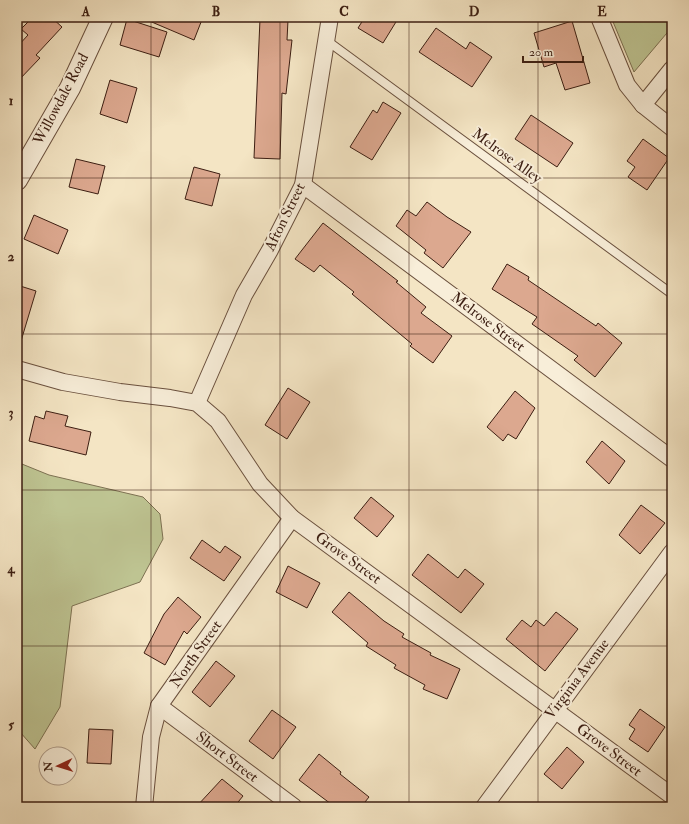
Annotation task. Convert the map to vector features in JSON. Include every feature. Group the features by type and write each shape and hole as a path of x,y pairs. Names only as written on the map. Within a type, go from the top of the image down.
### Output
{"street":[{"name":"Willowdale Road","path":"17,180 70,88 103,17"},
{"name":"Afton Street","path":"197,404 244,295 270,250 303,185 330,17"},
{"path":"599,17 627,85 644,105 672,128"},
{"path":"644,105 672,69"},
{"name":"Melrose Street","path":"303,185 672,459"},
{"name":"Grove Street","path":"17,369 63,382 120,392 170,398 197,404 218,421 260,484 292,518 672,796"},
{"name":"North Street","path":"144,807 151,737 159,706 292,518"},
{"name":"Virginia Avenue","path":"484,807 672,552"},
{"name":"Short Street","path":"159,706 294,807"}],"lane":[{"name":"Melrose Alley","path":"326,40 672,294"}],"green space":[{"path":"611,17 672,17 672,27 634,72"},
{"path":"17,462 49,475 143,497 160,514 163,539 140,582 72,606 60,707 35,749 20,732 17,733"}],"building":[{"path":"33,17 51,17 62,27 36,55 40,58 17,82 17,47 28,35 21,29"},
{"path":"140,17 203,17 194,40"},
{"path":"365,17 399,17 383,43 358,28"},
{"path":"127,19 167,32 159,57 120,45"},
{"path":"260,19 288,20 287,40 292,40 286,94 282,93 280,159 254,158"},
{"path":"572,21 590,83 565,90 556,63 544,67 534,33"},
{"path":"436,28 466,49 470,42 492,57 472,87 419,52"},
{"path":"110,80 137,88 127,123 100,114"},
{"path":"383,102 401,113 372,160 350,147 373,110 377,113"},
{"path":"531,115 573,143 557,167 515,139"},
{"path":"643,139 669,158 647,190 628,177 635,167 627,161"},
{"path":"76,159 105,166 98,194 69,187"},
{"path":"194,167 220,174 212,206 185,199"},
{"path":"427,202 471,232 443,268 424,253 426,250 396,226 407,210 416,216"},
{"path":"34,215 68,230 58,254 24,239"},
{"path":"323,223 398,281 396,282 426,307 421,313 452,336 433,363 410,346 412,344 352,294 354,292 320,265 314,272 295,259"},
{"path":"507,264 529,277 528,280 596,326 598,323 622,343 595,377 574,360 578,356 532,324 537,317 492,289"},
{"path":"17,285 36,291 21,341 17,341"},
{"path":"288,388 310,402 287,439 265,425"},
{"path":"515,391 535,408 516,439 508,434 503,441 487,427"},
{"path":"46,411 68,416 65,426 91,432 86,455 29,441 35,416 44,419"},
{"path":"602,441 625,461 609,484 586,462"},
{"path":"371,497 394,516 377,537 354,518"},
{"path":"641,505 665,523 640,554 619,535"},
{"path":"202,540 220,553 225,546 241,557 224,581 190,558"},
{"path":"428,554 458,578 465,569 484,584 461,613 412,575"},
{"path":"288,566 320,583 307,608 276,592"},
{"path":"349,592 384,621 404,634 402,637 431,653 430,655 460,669 447,699 423,689 425,685 394,668 396,665 366,646 368,643 332,612"},
{"path":"178,597 201,617 187,634 184,631 165,665 144,653 164,614"},
{"path":"556,612 578,629 545,671 506,639 522,620 531,627 536,620 544,626"},
{"path":"216,661 235,676 210,707 192,692"},
{"path":"640,709 665,727 648,752 629,739 635,729 629,725"},
{"path":"272,710 296,727 273,759 249,741"},
{"path":"89,729 113,730 111,764 87,763"},
{"path":"567,747 584,762 562,789 544,774"},
{"path":"319,754 341,772 340,774 369,797 361,807 335,807 299,780"},
{"path":"222,779 243,796 234,807 196,807"}]}
